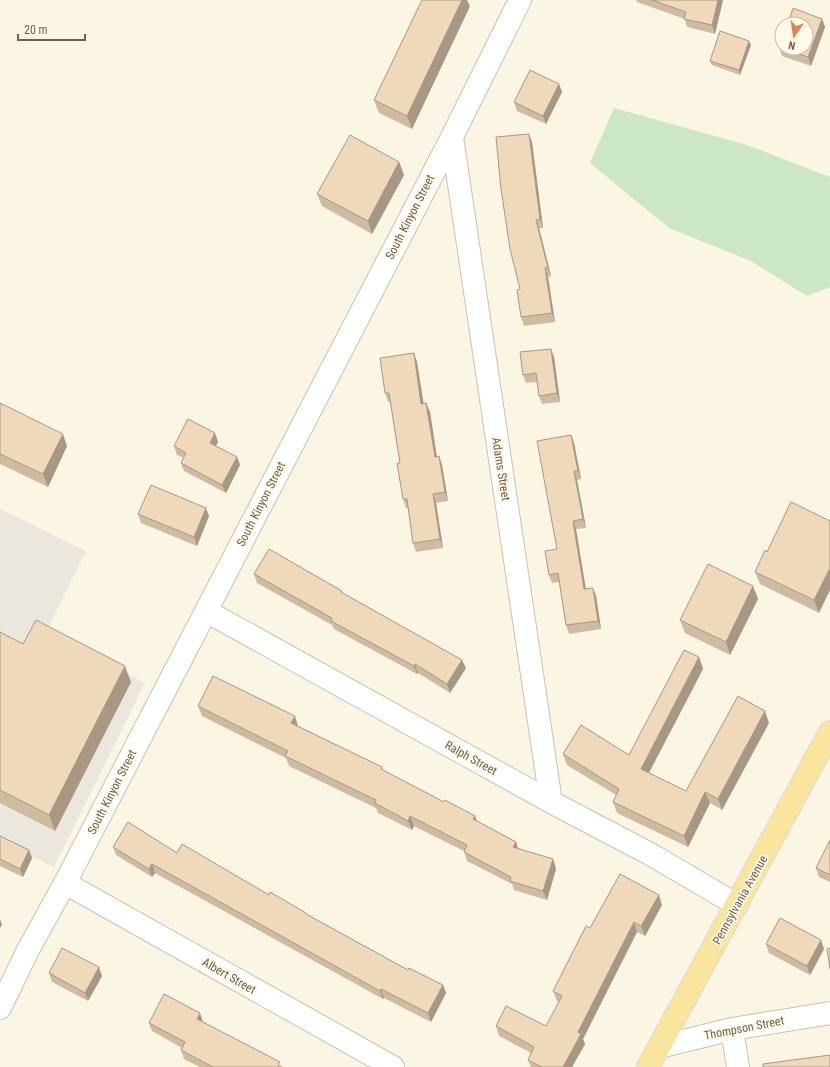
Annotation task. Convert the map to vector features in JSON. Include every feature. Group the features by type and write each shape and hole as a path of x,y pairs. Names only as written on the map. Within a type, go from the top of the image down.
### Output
{"main road":[{"name":"Pennsylvania Avenue","path":"648,1067 830,732"}],"street":[{"name":"South Kinyon Street","path":"0,1008 28,950 65,883 452,137 520,0"},
{"name":"Adams Street","path":"452,137 551,802"},
{"name":"Ralph Street","path":"206,611 551,802 652,855 737,905"},
{"name":"Albert Street","path":"65,883 393,1067"},
{"name":"Thompson Street","path":"659,1047 732,1029 830,1013"},
{"path":"732,1029 738,1067"}],"shaded area":[{"path":"0,509 86,551 45,634 145,683 54,867 0,841"}],"green space":[{"path":"614,108 747,145 830,177 830,287 807,296 751,261 669,228 590,163"}],"building":[{"path":"422,0 462,0 407,116 374,100"},
{"path":"652,0 718,0 712,25 684,19 686,12"},
{"path":"793,8 822,19 814,41 814,16 790,16"},
{"path":"720,31 749,41 739,70 710,61"},
{"path":"530,70 559,84 543,116 514,102"},
{"path":"529,134 540,219 536,220 548,268 545,268 552,313 521,317 517,290 520,289 510,249 501,189 496,137"},
{"path":"350,135 399,162 368,221 317,194"},
{"path":"551,349 557,393 539,396 536,373 523,375 520,352"},
{"path":"414,353 421,404 426,403 435,457 439,456 445,492 433,494 440,539 413,543 407,499 403,499 397,463 400,463 389,393 385,393 380,358"},
{"path":"0,403 63,434 43,474 0,454"},
{"path":"188,419 215,433 210,443 237,457 222,485 181,463 186,453 174,446"},
{"path":"571,435 578,471 574,471 583,519 573,521 584,589 593,588 598,621 566,625 558,573 549,575 545,551 557,549 537,441"},
{"path":"151,485 206,508 194,537 138,514"},
{"path":"791,502 830,521 830,568 814,600 755,572 765,550 767,552"},
{"path":"269,549 342,591 341,592 462,660 447,684 415,664 414,666 331,621 332,618 254,574"},
{"path":"708,564 753,586 726,642 680,620"},
{"path":"36,620 125,666 49,815 0,790 0,632 23,644"},
{"path":"684,650 699,657 641,769 686,791 738,696 765,711 718,799 705,792 684,836 613,802 619,789 563,754 581,725 629,755"},
{"path":"213,676 295,716 291,723 382,767 381,769 444,802 445,800 475,816 473,819 516,842 513,847 553,859 543,891 510,881 511,877 464,852 467,845 410,816 408,821 375,803 376,800 285,756 288,751 198,706"},
{"path":"128,822 177,853 182,844 269,895 270,892 306,914 408,970 409,968 443,985 428,1013 381,989 380,991 152,864 149,869 113,847"},
{"path":"0,836 29,850 20,869 0,859"},
{"path":"830,840 830,875 816,868"},
{"path":"620,874 659,895 641,926 634,922 578,1032 581,1034 563,1067 542,1067 528,1060 534,1047 496,1026 506,1006 546,1026 562,996 553,991 586,926 590,928"},
{"path":"780,918 821,940 807,966 766,944"},
{"path":"62,948 99,967 85,993 49,973"},
{"path":"830,948 830,969 827,949"},
{"path":"164,994 200,1013 197,1019 280,1062 278,1065 282,1067 213,1067 181,1050 185,1042 149,1023"},
{"path":"830,1055 830,1067 763,1067 763,1064"}]}
